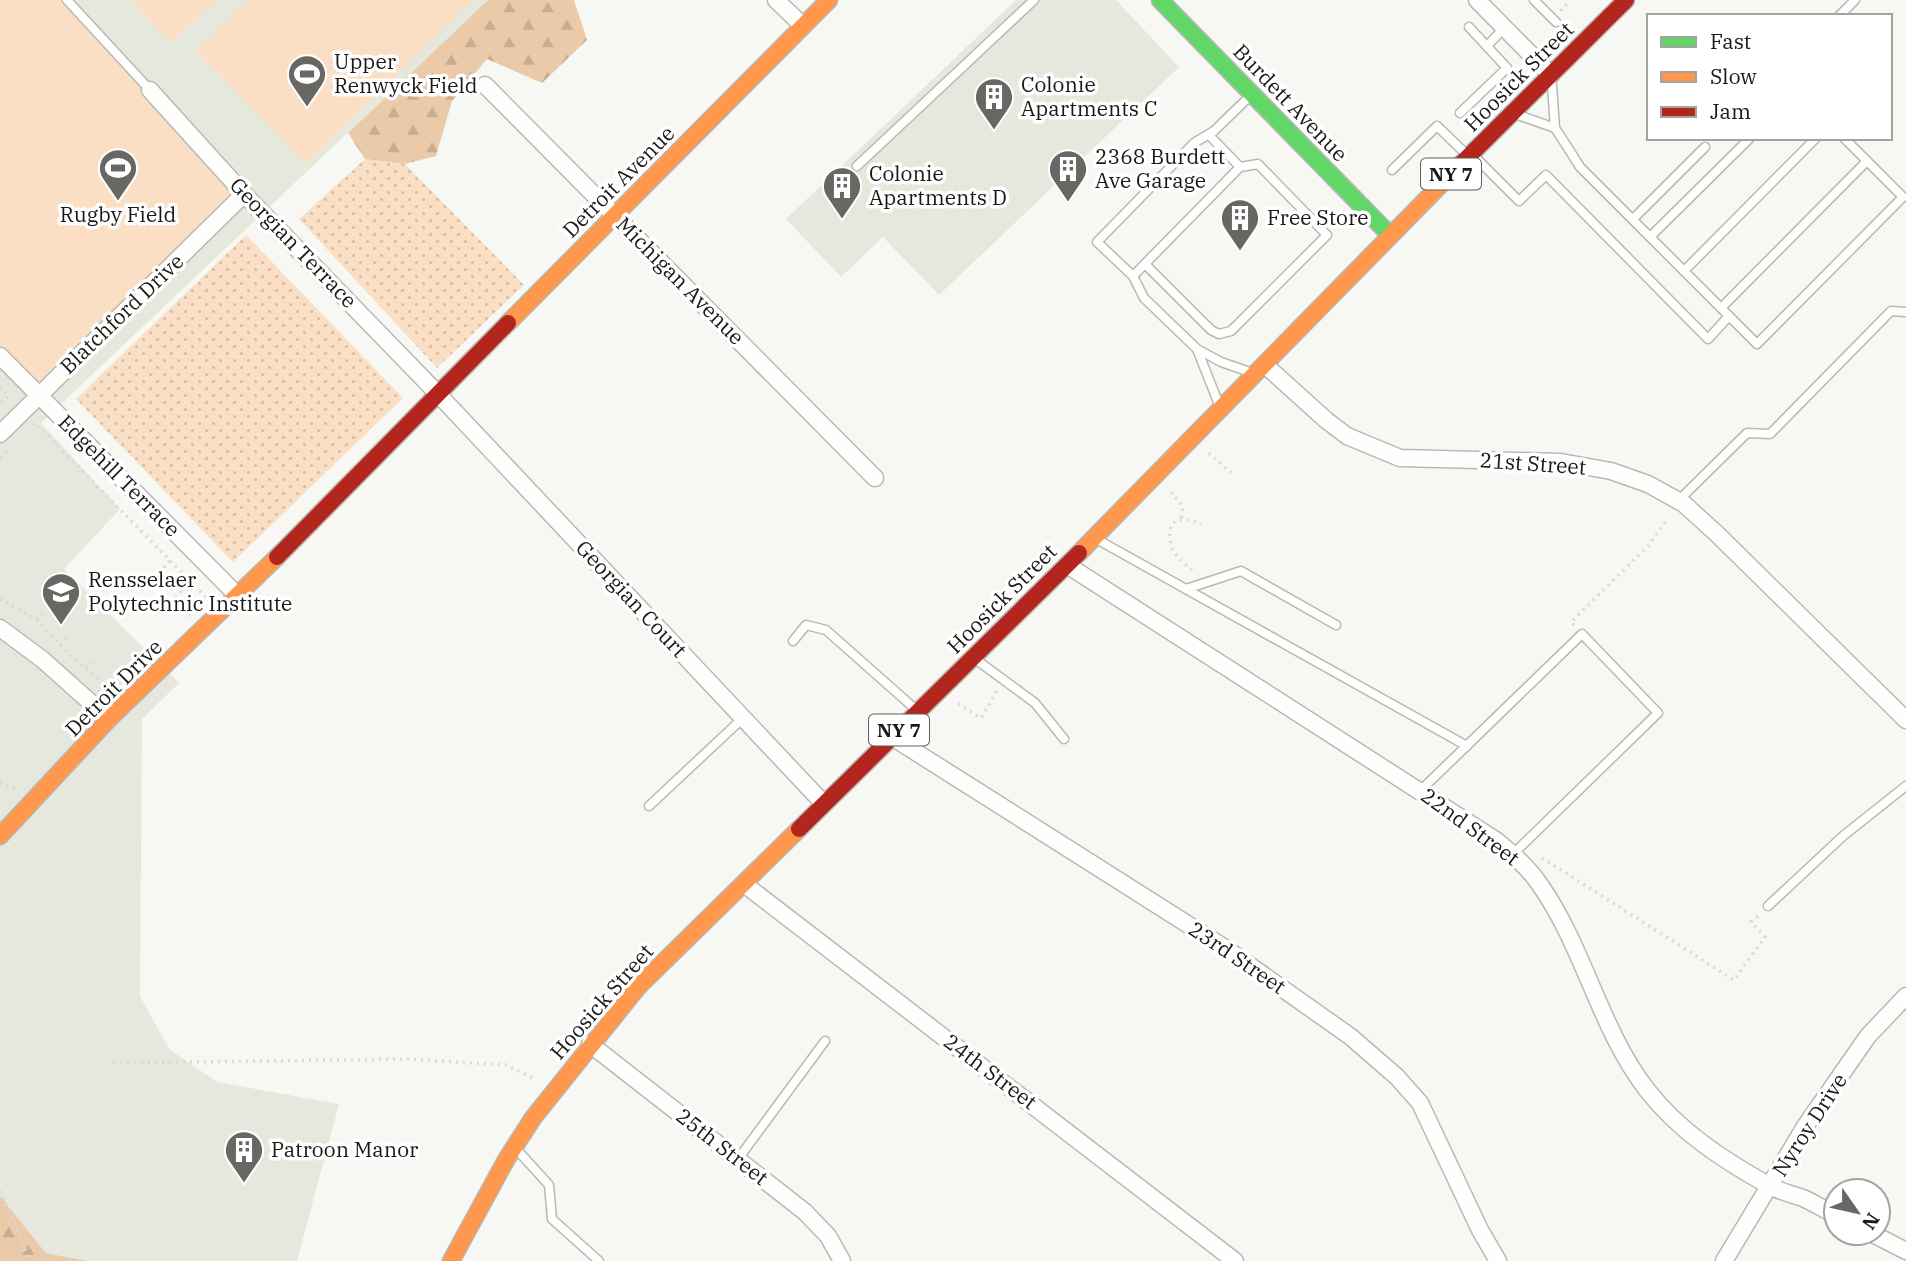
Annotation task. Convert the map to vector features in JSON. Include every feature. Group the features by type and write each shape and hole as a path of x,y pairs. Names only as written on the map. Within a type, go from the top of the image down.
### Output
{"main road":[{"name":"Detroit Avenue","path":"438,394 830,0"},
{"name":"Burdett Avenue","path":"1160,0 1390,235"},
{"name":"Hoosick Street","path":"451,1261 514,1148 590,1044 638,987 1067,565 1390,235 1626,0"},
{"name":"Detroit Drive","path":"0,835 109,719 238,596 438,394"}],"street":[{"path":"776,0 803,26"},
{"path":"1477,0 1551,75"},
{"name":"Michigan Avenue","path":"485,85 875,478"},
{"name":"Georgian Terrace","path":"150,90 244,194 438,394"},
{"name":"Blatchford Drive","path":"0,434 244,194"},
{"name":"Edgehill Terrace","path":"0,356 238,596"},
{"name":"21st Street","path":"1260,369 1347,436 1400,458 1560,462 1611,471 1648,484 1678,501 1717,534 1906,720"},
{"name":"Georgian Court","path":"438,394 824,804"},
{"name":"22nd Street","path":"1067,565 1497,841 1517,850 1569,936 1625,1056 1669,1116 1701,1143 1770,1187 1822,1208"},
{"path":"0,628 43,660 109,719"},
{"name":"23rd Street","path":"892,737 1225,948 1351,1037 1397,1077 1420,1103 1480,1230 1498,1261"},
{"path":"0,811 13,822"},
{"name":"24th Street","path":"744,884 1235,1261"},
{"name":"Nyroy Drive","path":"1724,1261 1806,1125 1868,1036 1906,996"},
{"name":"25th Street","path":"590,1044 805,1212 828,1236 842,1261"}],"lane":[{"path":"67,0 150,90"},
{"path":"857,166 1034,0"},
{"path":"1534,0 1556,22"},
{"path":"1841,14 1854,0"},
{"path":"1460,113 1507,68 1469,27"},
{"path":"1487,46 1504,27"},
{"path":"1551,75 1555,128 1580,167 1757,344 1903,197 1846,140"},
{"path":"1252,94 1209,135 1194,143 1097,242 1133,276 1144,298 1197,349 1224,363 1260,369"},
{"path":"1512,113 1555,128"},
{"path":"1392,170 1437,126 1519,201 1546,175 1708,339 1730,316"},
{"path":"1209,135 1241,167"},
{"path":"1650,237 1748,140"},
{"path":"1684,271 1814,140"},
{"path":"1633,219 1706,147"},
{"path":"1721,308 1867,160"},
{"path":"1133,276 1241,167 1258,164 1327,235 1231,331 1219,334 1211,330 1145,264"},
{"path":"1678,501 1747,433 1770,434 1891,311 1906,312"},
{"path":"1197,349 1221,409"},
{"path":"1094,537 1467,746"},
{"path":"1186,589 1241,571 1336,625"},
{"path":"793,641 806,625 826,630 918,712"},
{"path":"1421,790 1583,634 1658,713 1517,850"},
{"path":"972,658 1035,703 1064,739"},
{"path":"649,806 743,718"},
{"path":"1768,906 1843,836 1906,786"},
{"path":"738,1159 825,1041"},
{"path":"514,1148 549,1185 552,1219 599,1261"}],"path":[{"path":"0,387 9,396 0,404"},
{"path":"26,432 34,423 208,599"},
{"path":"0,458 9,450"},
{"path":"1209,453 1231,473"},
{"path":"1171,492 1183,507 1181,518"},
{"path":"1192,570 1178,558 1171,544 1171,529 1174,521 1181,518 1201,524"},
{"path":"1583,634 1571,622 1648,546 1667,520"},
{"path":"170,561 160,571 181,592 173,599 190,616 199,608"},
{"path":"0,599 36,620 85,668 130,699"},
{"path":"36,620 43,613"},
{"path":"60,645 66,638"},
{"path":"85,668 91,662"},
{"path":"957,704 981,718 1004,680"},
{"path":"1517,850 1734,980 1765,937 1751,922 1768,906"},
{"path":"113,1063 408,1059 506,1065 556,1089"},
{"path":"0,1191 30,1261"}],"shaded area":[{"name":"Rensselaer Polytechnic Institute","path":"0,0 488,0 41,423 120,509 64,569 179,683 142,719 140,996 169,1049 217,1082 339,1104 297,1261 87,1261 46,1253 0,1196"},
{"name":"Rugby Field","path":"0,0 67,0 244,194 39,395 0,356"},
{"path":"130,0 216,0 171,43"},
{"name":"Upper Renwyck Field","path":"248,0 473,0 306,164 196,51"},
{"path":"1016,0 1116,0 1179,67 939,295 883,237 841,277 786,219"},
{"path":"365,159 405,164 524,285 437,368 299,219"},
{"path":"246,235 403,398 233,562 76,399"}],"green space":[{"path":"488,0 574,0 587,40 542,83 487,59 452,101 436,156 405,164 365,159 348,133"},
{"path":"0,1196 46,1253 87,1261 0,1261"}],"traffic: fast":[{"path":"1160,0 1390,235"}],"traffic: slow":[{"path":"508,323 829,0"},
{"path":"1079,553 1461,164"},
{"path":"0,836 109,719 277,557"},
{"path":"451,1261 506,1160 533,1118 638,987 799,829"}],"traffic: jam":[{"path":"1461,164 1626,0"},
{"path":"277,557 508,323"},
{"path":"799,829 1079,553"}],"place":[{"name":"Upper Renwyck Field","path":"307,108"},
{"name":"Colonie Apartments C","path":"994,131"},
{"name":"Rugby Field","path":"118,202"},
{"name":"2368 Burdett Ave Garage","path":"1068,203"},
{"name":"Colonie Apartments D","path":"842,220"},
{"name":"Free Store","path":"1240,252"},
{"name":"Rensselaer Polytechnic Institute","path":"61,626"},
{"name":"Patroon Manor","path":"244,1184"}]}
